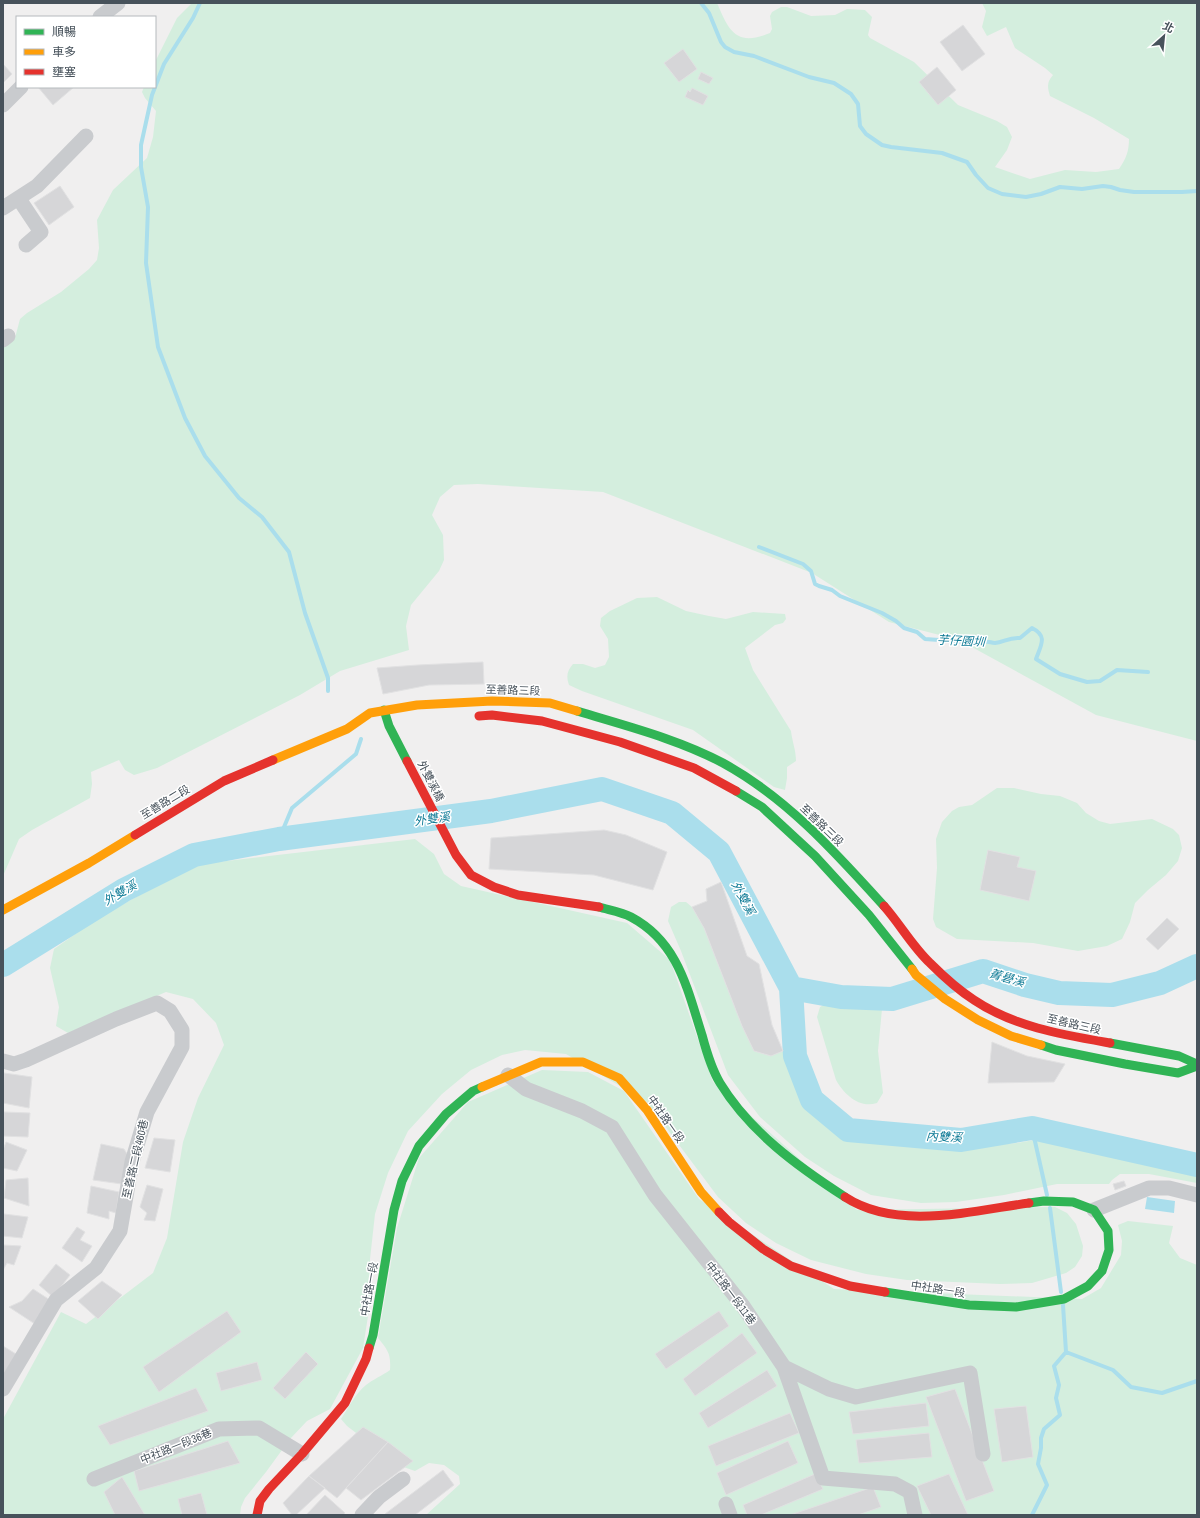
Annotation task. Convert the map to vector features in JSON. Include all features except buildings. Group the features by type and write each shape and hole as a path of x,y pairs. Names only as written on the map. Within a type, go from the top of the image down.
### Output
{"street":[{"path":"101,16 118,3"},
{"path":"3,105 19,88"},
{"path":"3,208 37,186 86,136"},
{"path":"19,199 41,232 26,245"},
{"name":"至善路三段","path":"384,710 417,704 492,701 550,703 681,744 723,763 766,790 794,813 862,882 930,963 974,1000 992,1010 1026,1025 1075,1037 1179,1056 1197,1065"},
{"path":"378,729 393,725 384,710"},
{"name":"至善路二段","path":"3,910 89,863 224,781 347,729 370,713 384,710"},
{"name":"至善路三段","path":"470,716 492,715 542,721 620,742 694,768 735,790 762,807 842,884 869,915 916,975 945,999 978,1020 1010,1036 1056,1050 1125,1064 1178,1072 1197,1065"},
{"name":"外雙溪橋","path":"393,725 396,740 456,855 471,874 494,887 518,895 597,906 630,916 654,932 672,954 679,967 685,981 705,1046 719,1082 741,1113 774,1146 816,1178 850,1200 880,1212 929,1218 1044,1201 1073,1202 1094,1210"},
{"name":"至善路二段","path":"347,729 360,730"},
{"name":"至善路二段460巷","path":"3,1061 14,1064 26,1060 157,1003 170,1011 182,1030 182,1046 147,1112 132,1162 120,1231 96,1268 56,1300 3,1389"},
{"name":"中社路一段","path":"257,1515 260,1501 269,1489 302,1454 345,1403 366,1359 375,1321 394,1210 402,1181 419,1146 446,1114 473,1091 508,1074 541,1062 583,1062 619,1078 647,1110 701,1192 729,1222 763,1249 791,1266 850,1286 969,1305 1016,1307 1064,1299 1088,1286 1102,1271 1109,1250 1108,1231 1094,1210"},
{"name":"中社路一段11巷","path":"508,1074 526,1089 582,1111 612,1126 655,1195 742,1306 784,1367 823,1478 895,1484 910,1492 915,1515"},
{"path":"1094,1210 1150,1188 1169,1188 1197,1195"},
{"path":"784,1367 829,1389 856,1397 970,1373 983,1454"},
{"name":"中社路一段36巷","path":"94,1479 219,1429 259,1428 302,1454"},
{"path":"362,1515 379,1497 403,1479"}],"green space":[{"path":"192,3 717,3 730,28 735,34 741,37 749,38 770,33 772,29 770,16 772,12 781,7 787,7 811,16 835,15 847,9 865,10 872,17 868,35 870,38 914,62 958,105 997,121 1007,127 1012,137 1007,150 995,167 1030,179 1065,170 1096,172 1119,169 1127,155 1129,139 1094,118 1050,96 1048,84 1053,75 1015,48 1006,27 987,36 982,27 986,11 982,3 1197,3 1197,741 1096,715 959,640 889,622 812,573 603,492 478,484 454,485 440,497 432,515 443,535 444,560 439,571 411,605 406,626 409,650 340,671 300,695 157,768 134,775 125,770 119,760 91,772 92,784 90,798 32,830 19,839 3,876 3,348 15,338 20,319 61,292 89,269 97,260 99,248 97,220 113,190 147,158 153,137 156,111 142,92 144,88 156,88 156,60 177,18"},
{"path":"657,597 686,611 726,619 753,612 785,614 786,619 783,623 775,625 745,648 753,670 791,731 796,761 787,767 785,790 774,787 693,730 582,691 569,685 568,674 569,669 573,664 583,664 595,668 605,665 609,657 608,639 600,626 601,618 610,611 637,598"},
{"path":"997,788 1014,788 1041,794 1060,796 1077,803 1086,813 1099,821 1110,824 1152,819 1173,829 1179,835 1182,848 1178,861 1166,875 1135,903 1130,922 1122,939 1107,946 1078,951 1033,943 957,939 936,927 933,919 937,868 936,839 942,822 952,811 959,807 972,805"},
{"path":"415,839 434,854 444,874 461,886 627,923 670,960 713,1082 857,1210 1055,1207 1067,1213 1076,1224 1083,1246 1082,1256 1075,1267 1066,1273 1032,1283 1000,1284 907,1280 866,1274 811,1260 776,1243 746,1223 718,1197 647,1102 566,1054 525,1050 502,1055 471,1070 442,1094 408,1131 388,1173 375,1214 370,1259 371,1297 363,1348 330,1409 307,1421 290,1439 245,1498 241,1507 240,1515 3,1515 3,1419 61,1312 86,1324 153,1273 167,1238 183,1142 198,1098 224,1045 216,1023 193,999 166,992 68,1033 56,1026 59,1007 50,968 54,949 97,919 193,865"},
{"path":"679,902 686,902 692,907 704,928 742,1026 754,1051 771,1056 783,1051 793,1063 800,1084 823,1118 838,1131 863,1138 969,1147 1017,1143 1040,1139 1063,1139 1197,1168 1197,1183 1149,1174 1120,1174 1109,1184 1057,1184 1004,1195 956,1202 921,1203 871,1195 834,1176 805,1157 760,1117 728,1075 681,951 668,921 671,907"},
{"path":"829,1002 868,1002 880,1004 882,1009 878,1051 883,1093 877,1103 864,1104 858,1102 843,1090 836,1080 817,1017 820,1007"},
{"path":"542,1070 588,1072 624,1091 699,1199 834,1289 1082,1299 1101,1288 1121,1255 1122,1241 1118,1225 1128,1221 1173,1226 1169,1243 1180,1258 1197,1265 1197,1515 426,1515 460,1484 459,1476 444,1465 429,1463 415,1471 398,1465 347,1426 341,1419 355,1397 368,1383 390,1370 388,1352 378,1338 397,1228 419,1158 468,1102"}],"water":[{"path":"1147,1197 1175,1201 1174,1213 1145,1209"}],"waterway":[{"path":"156,85 164,64 193,18 200,3"},
{"path":"701,3 709,13 721,42 725,47 734,52 754,56 809,77 834,83 851,94 858,104 860,126 866,134 882,145 942,153 967,162 988,188 1002,194 1026,197 1041,194 1060,187 1082,189 1103,186 1134,192 1197,191"},
{"path":"155,88 141,145 141,167 148,207 146,263 158,347 185,418 205,456 239,498 262,517 289,552 305,613 328,678 328,691"},
{"name":"芋仔園圳","path":"759,547 803,564 811,571 815,584 832,590 840,596 882,613 896,621 904,628 917,632 925,639 995,643 1013,638 1020,638 1032,628 1037,631 1042,638 1036,659 1060,674 1087,682 1100,681 1117,670 1148,672"},
{"path":"279,839 292,808 356,754 361,739"},
{"name":"外雙溪","path":"3,965 124,890 194,855 279,839 491,811 602,789 672,813 719,852 791,988 795,1056 812,1100 848,1130 961,1140 1032,1128 1197,1165"},
{"name":"菁礐溪","path":"791,988 841,997 892,999 983,971 1025,985 1059,993 1112,995 1160,983 1197,966"},
{"path":"1032,1128 1047,1195"},
{"path":"1050,1208 1061,1292"},
{"path":"1032,1515 1047,1485 1038,1464 1041,1438 1044,1429 1060,1415 1056,1398 1059,1385 1054,1366 1066,1352 1063,1305"},
{"path":"1066,1352 1113,1370 1131,1387 1162,1393 1197,1381"}],"traffic: fast":[{"path":"384,710 389,726 407,761"},
{"path":"577,711 652,734 706,754 746,777 810,828 848,866 884,906"},
{"path":"736,791 762,807 815,856 869,915 912,969"},
{"path":"599,907 620,912 631,917 647,927 660,939 678,968 691,1000 712,1066 717,1078 732,1101 745,1117 776,1147 809,1173 845,1197"},
{"path":"1110,1043 1179,1056 1197,1064"},
{"path":"1041,1045 1056,1050 1178,1073 1197,1066"},
{"path":"369,1348 373,1335 394,1210 402,1181 419,1146 446,1114 473,1091 482,1087"},
{"path":"885,1292 969,1305 1016,1307 1064,1299 1088,1286 1102,1271 1109,1250 1108,1231 1094,1210 1073,1202 1044,1201 1029,1203"}],"traffic: slow":[{"path":"273,760 347,729 370,713 417,705 492,701 550,703 577,711"},
{"path":"3,910 89,863 135,835"},
{"path":"912,969 916,975 945,999 978,1020 1011,1036 1041,1045"},
{"path":"482,1087 541,1062 583,1062 619,1078 647,1110 701,1192 719,1212"}],"traffic: jam":[{"path":"479,716 492,715 542,721 620,742 694,768 736,791"},
{"path":"135,835 224,781 273,760"},
{"path":"407,761 456,855 471,875 494,887 518,895 599,907"},
{"path":"884,906 912,942 935,968 951,983 974,1000 1006,1017 1040,1029 1110,1043"},
{"path":"845,1197 865,1207 888,1213 911,1216 959,1214 1029,1203"},
{"path":"719,1212 729,1222 763,1249 791,1266 850,1286 885,1292"},
{"path":"257,1515 260,1501 269,1489 302,1454 345,1403 366,1359 369,1348"}],"water label":[{"name":"內雙溪","path":"944,1137"}]}
